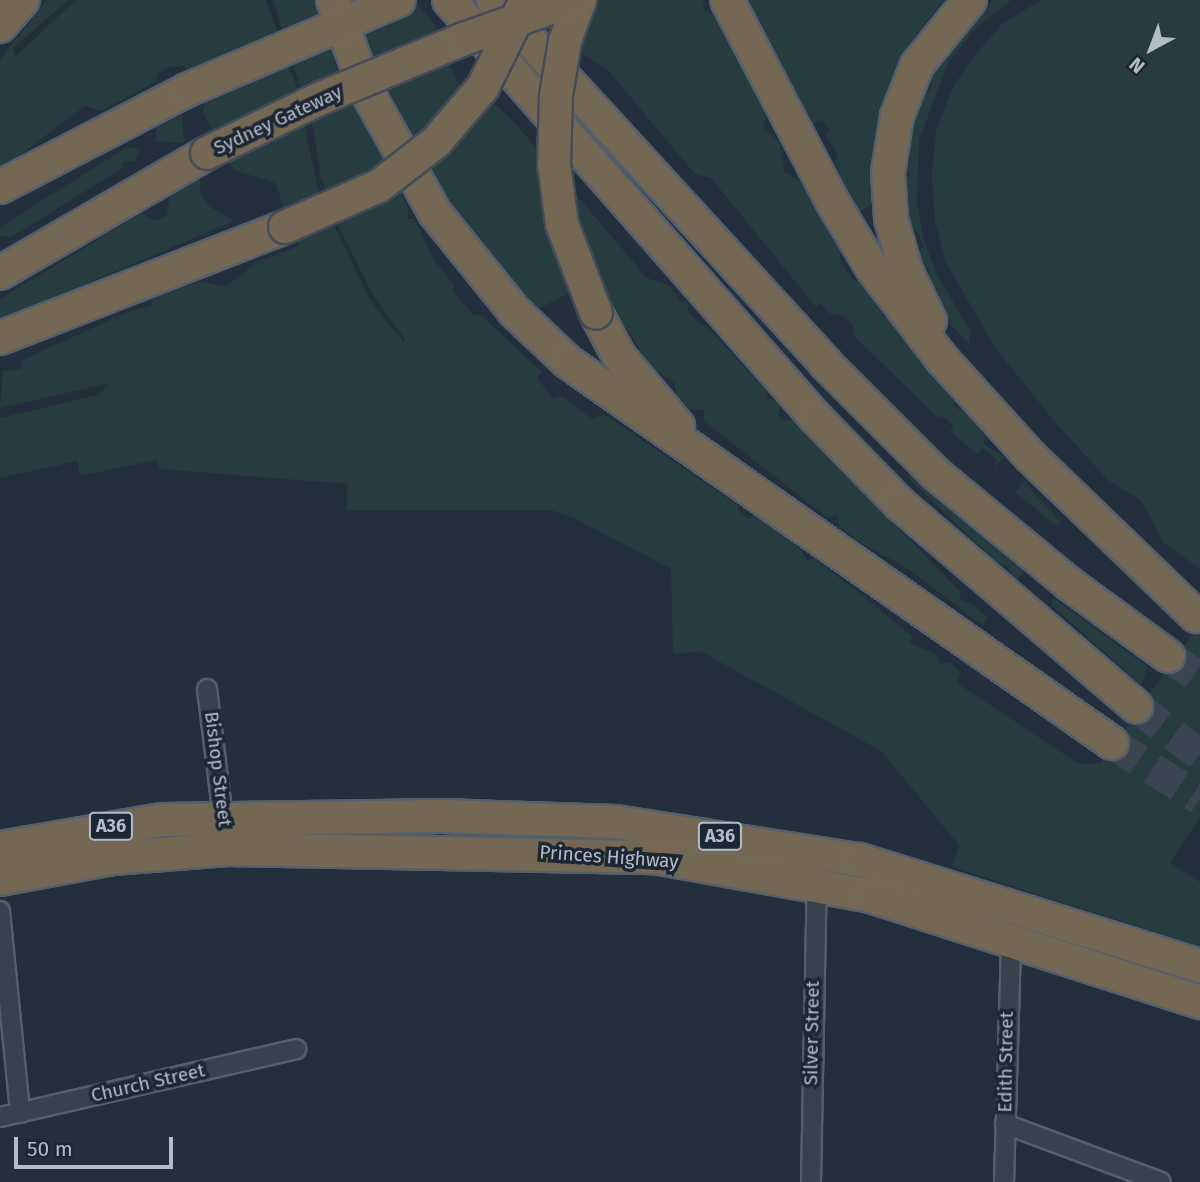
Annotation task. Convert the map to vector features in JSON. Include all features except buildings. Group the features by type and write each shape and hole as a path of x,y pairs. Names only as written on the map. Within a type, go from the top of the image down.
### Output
{"highway":[{"path":"0,24 12,0"},
{"path":"0,24 23,0"},
{"path":"332,0 351,54 384,126 428,202 471,261 514,311 596,385 1112,743"},
{"path":"0,187 187,90 399,0"},
{"path":"449,0 816,418 900,504 1136,706"},
{"path":"493,0 826,364 936,474 1068,583 1168,656"},
{"path":"0,338 285,227 379,186 436,142 484,87 524,0"},
{"name":"Sydney Gateway","path":"0,273 207,153 344,89 573,0"},
{"path":"580,0 565,41 555,96 554,164 562,224 596,313 619,356 650,398 691,440 794,523"},
{"path":"727,0 832,201 873,269 942,359 1030,456 1196,616"},
{"path":"970,0 917,65 897,116 888,172 891,219 906,271 932,325 966,377 1030,456"},
{"name":"Princes Highway","path":"0,880 226,835 443,816 663,827 860,860 1200,966"},
{"name":"Princes Highway","path":"0,848 123,824 226,835 654,856 817,883 1200,1002"}],"street":[{"name":"Bishop Street","path":"207,689 226,835"},
{"name":"Silver Street","path":"811,1182 817,883"},
{"path":"0,911 20,1113"},
{"name":"Edith Street","path":"1004,1182 1012,943"},
{"name":"Church Street","path":"0,1117 296,1049"},
{"path":"1005,1124 1161,1182"}],"green space":[{"path":"47,0 68,0 13,48 15,57 76,0 266,0 296,85 319,194 370,300 403,342 405,339 374,297 334,217 321,177 313,127 273,0 414,0 434,24 457,82 481,105 496,105 514,122 647,278 668,285 683,304 686,301 690,315 713,333 767,392 766,398 775,400 780,406 778,415 784,421 792,419 960,591 960,600 974,605 988,618 982,625 907,568 856,540 840,526 836,515 828,518 704,421 704,410 690,409 676,397 675,383 651,367 611,305 582,320 569,293 535,311 481,250 436,188 386,96 364,43 334,56 345,99 363,112 408,208 408,219 414,219 435,261 455,286 452,289 473,315 482,316 542,372 537,378 553,399 562,396 592,419 603,414 738,505 738,510 748,518 754,515 798,546 808,561 814,558 913,637 909,642 937,655 940,664 949,662 960,672 957,683 1079,764 1101,763 1200,623 1200,817 1170,863 1200,882 1200,946 952,867 959,845 881,751 700,651 673,654 671,569 572,517 551,510 346,510 348,484 160,469 156,460 80,476 77,461 0,478 0,418 98,395 110,383 0,408 3,371 21,369 22,360 130,311 151,306 154,297 201,281 225,287 257,262 299,246 275,183 234,170 224,156 203,112 205,94 184,66 166,68 156,75 157,81 101,111 85,106 0,170 0,60"},
{"path":"534,0 703,0 704,10 715,15 766,116 763,127 779,142 785,172 803,183 843,249 839,258 851,278 860,282 872,299 878,299 883,316 895,322 955,402 954,407 965,412 985,436 983,443 1004,457 993,469 997,460 983,448 977,454 950,431 954,426 942,416 939,419 855,337 852,324 843,316 829,313 821,303 816,307 711,178 695,174 607,69 585,56"},
{"path":"746,0 944,0 909,44 889,96 876,201 857,214 835,162 838,155 825,134 829,131 822,119 813,124"},
{"path":"992,0 1011,0 976,28 948,63 919,140 917,203 924,240 936,273 971,332 969,344 949,323 922,279 930,270 922,265 917,253 923,247 919,234 905,219 902,184 910,174 902,169 916,95 929,91 932,85 928,71 975,7 986,10"},
{"path":"1041,0 1200,0 1200,569 1164,543 1141,501 1108,480 1055,422 997,350 946,263 935,221 932,175 936,131 954,85 977,53 1002,24"},
{"path":"182,115 184,143 155,141 157,127"},
{"path":"127,147 140,149 135,161 123,162 122,168 12,237 0,236 0,227"},
{"path":"200,179 200,192 210,207 234,221 0,320 0,299 142,213 155,221 167,215 170,194"},
{"path":"910,472 1025,570 1016,581 1009,576 1009,567 997,563 907,476"},
{"path":"1024,482 1061,521 1056,526 1015,492"},
{"path":"1053,598 1148,667 1141,685 1051,605"}],"tunnel":[{"path":"1168,656 1200,678"},
{"path":"1136,706 1200,755"},
{"path":"1112,743 1200,799"}]}
